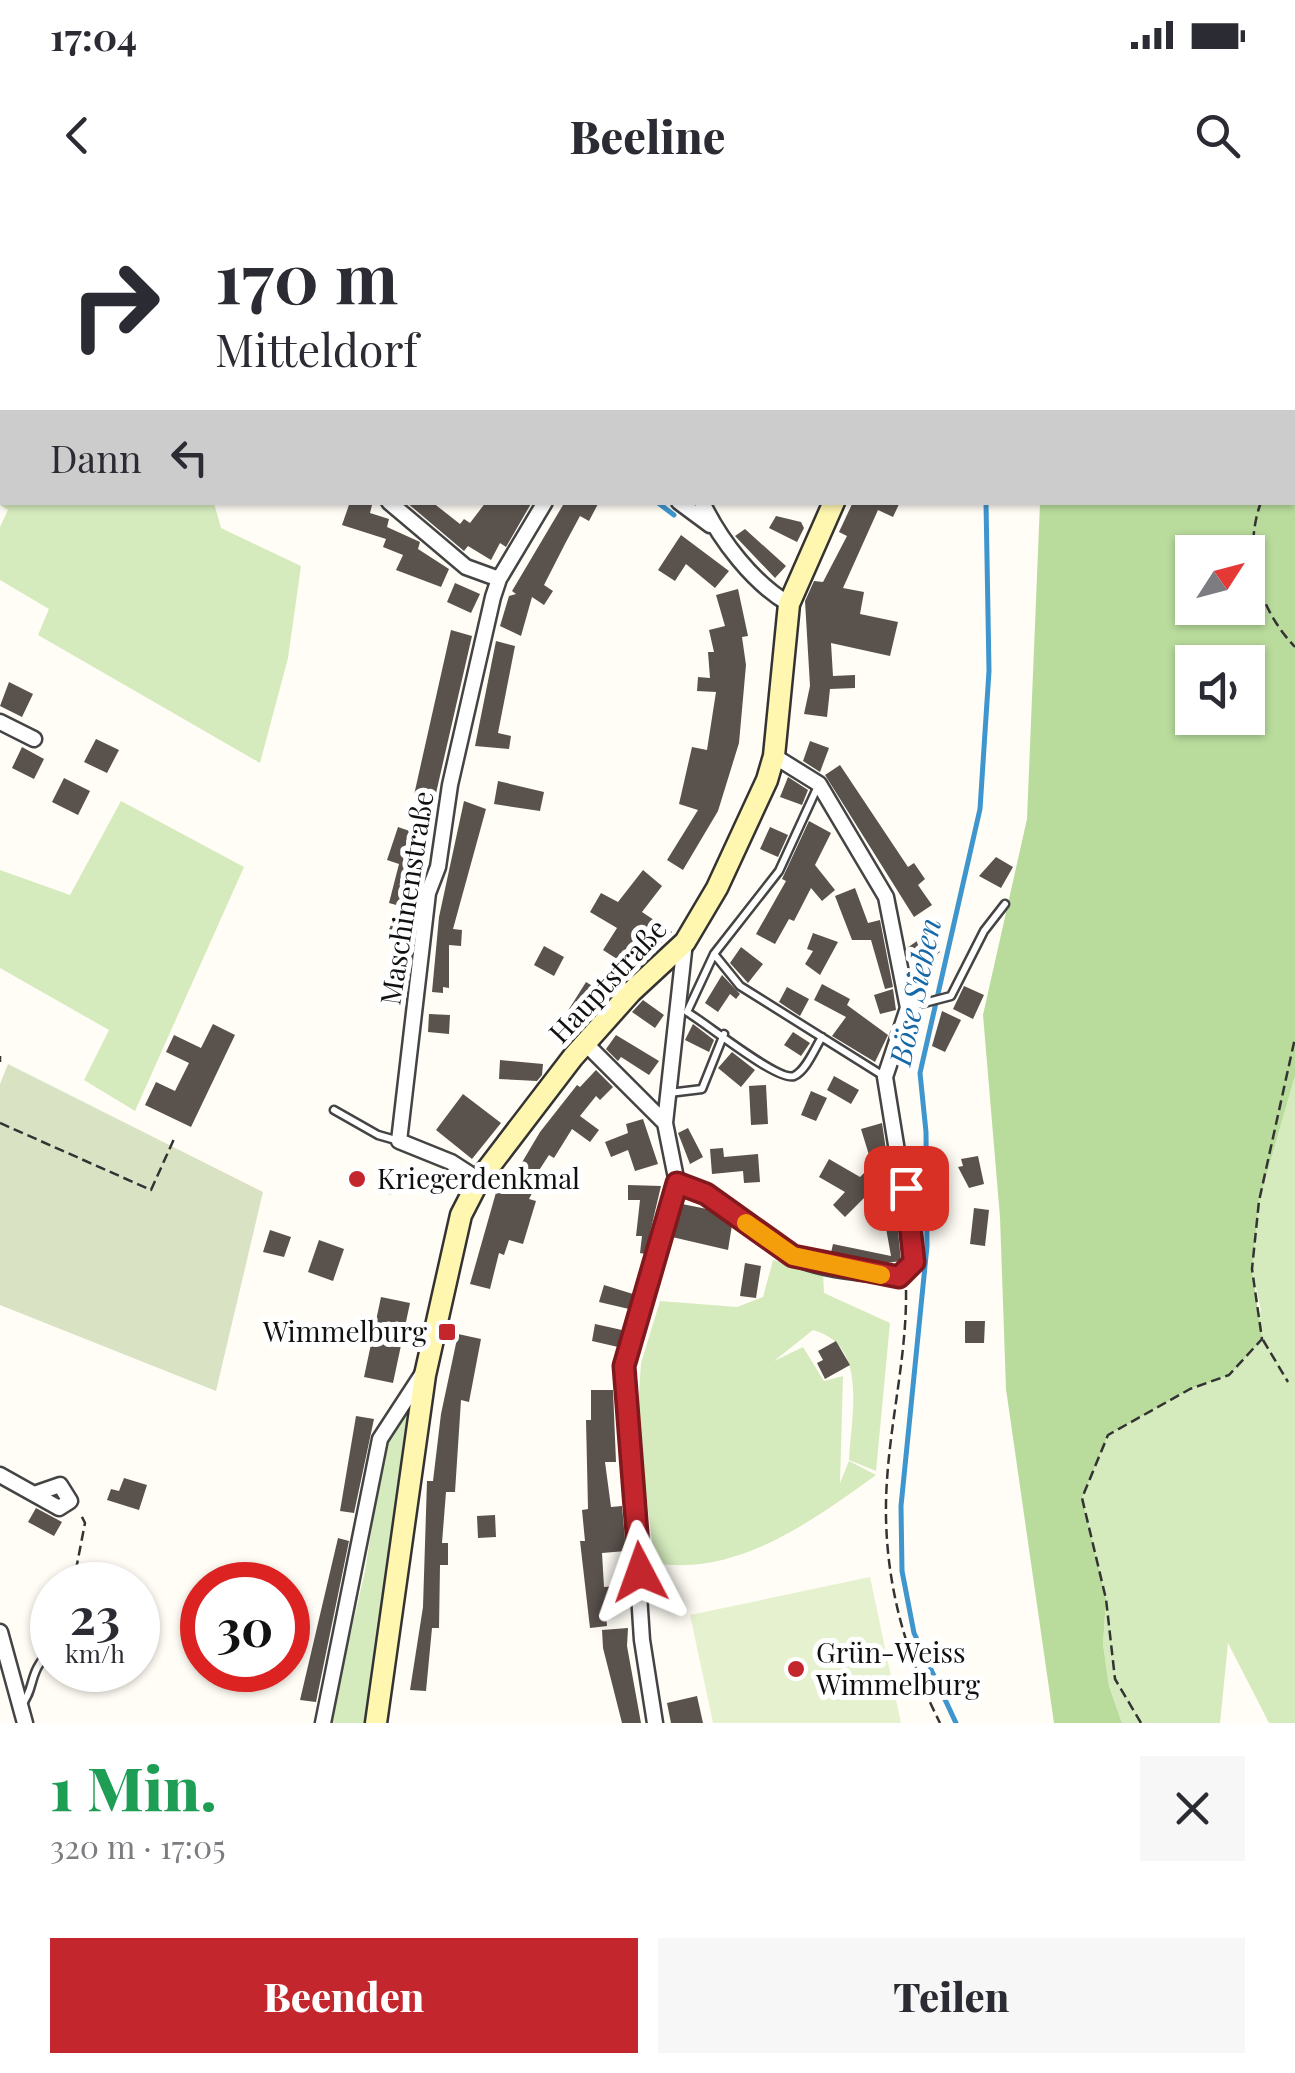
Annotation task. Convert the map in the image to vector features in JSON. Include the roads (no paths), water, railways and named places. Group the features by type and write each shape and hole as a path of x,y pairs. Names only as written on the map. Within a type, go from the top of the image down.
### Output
{"main road":[{"name":"Hauptstraße","path":"376,1723 426,1368 454,1236 478,1180 586,1043 631,992 685,942 747,825 774,756 789,604 833,505"}],"street":[{"path":"393,505 466,567 499,579"},
{"name":"Maschinenstraße","path":"399,1141 428,893 438,867 472,681 499,579 543,505"},
{"path":"683,505 715,528 777,597 789,604"},
{"path":"704,505 715,528"},
{"path":"0,722 34,739"},
{"path":"677,1183 706,1194 793,1256 884,1275 906,1274 914,1262 885,1077 916,1007 886,897 819,784 774,756"},
{"path":"655,1723 642,1640 624,1366 677,1183 665,1123 685,942"},
{"path":"586,1043 665,1123"},
{"path":"399,1141 451,1162 478,1180"},
{"name":"Hauptstraße","path":"323,1723 380,1438 426,1368"},
{"path":"0,1475 59,1508 67,1506"},
{"path":"0,1632 26,1723"}],"lane":[{"path":"819,784 778,871 714,954 687,1012 725,1034 756,1061 790,1077 798,1074 822,1037"},
{"path":"916,1007 951,996 976,954 984,931 1005,904"},
{"path":"714,954 740,986 885,1077"},
{"path":"668,1094 702,1088 725,1034"},
{"path":"334,1110 378,1135 399,1141"},
{"path":"21,1706 30,1692"}],"waterway":[{"path":"661,505 674,515"},
{"name":"Böse Sieben","path":"956,1723 914,1633 902,1571 901,1506 927,1246 926,1132 920,1073 980,809 989,671 986,505"}],"place":[{"name":"Kriegerdenkmal","path":"357,1179"},
{"name":"Wimmelburg","path":"447,1332"},
{"name":"Grün-Weiss Wimmelburg","path":"796,1669"}]}
